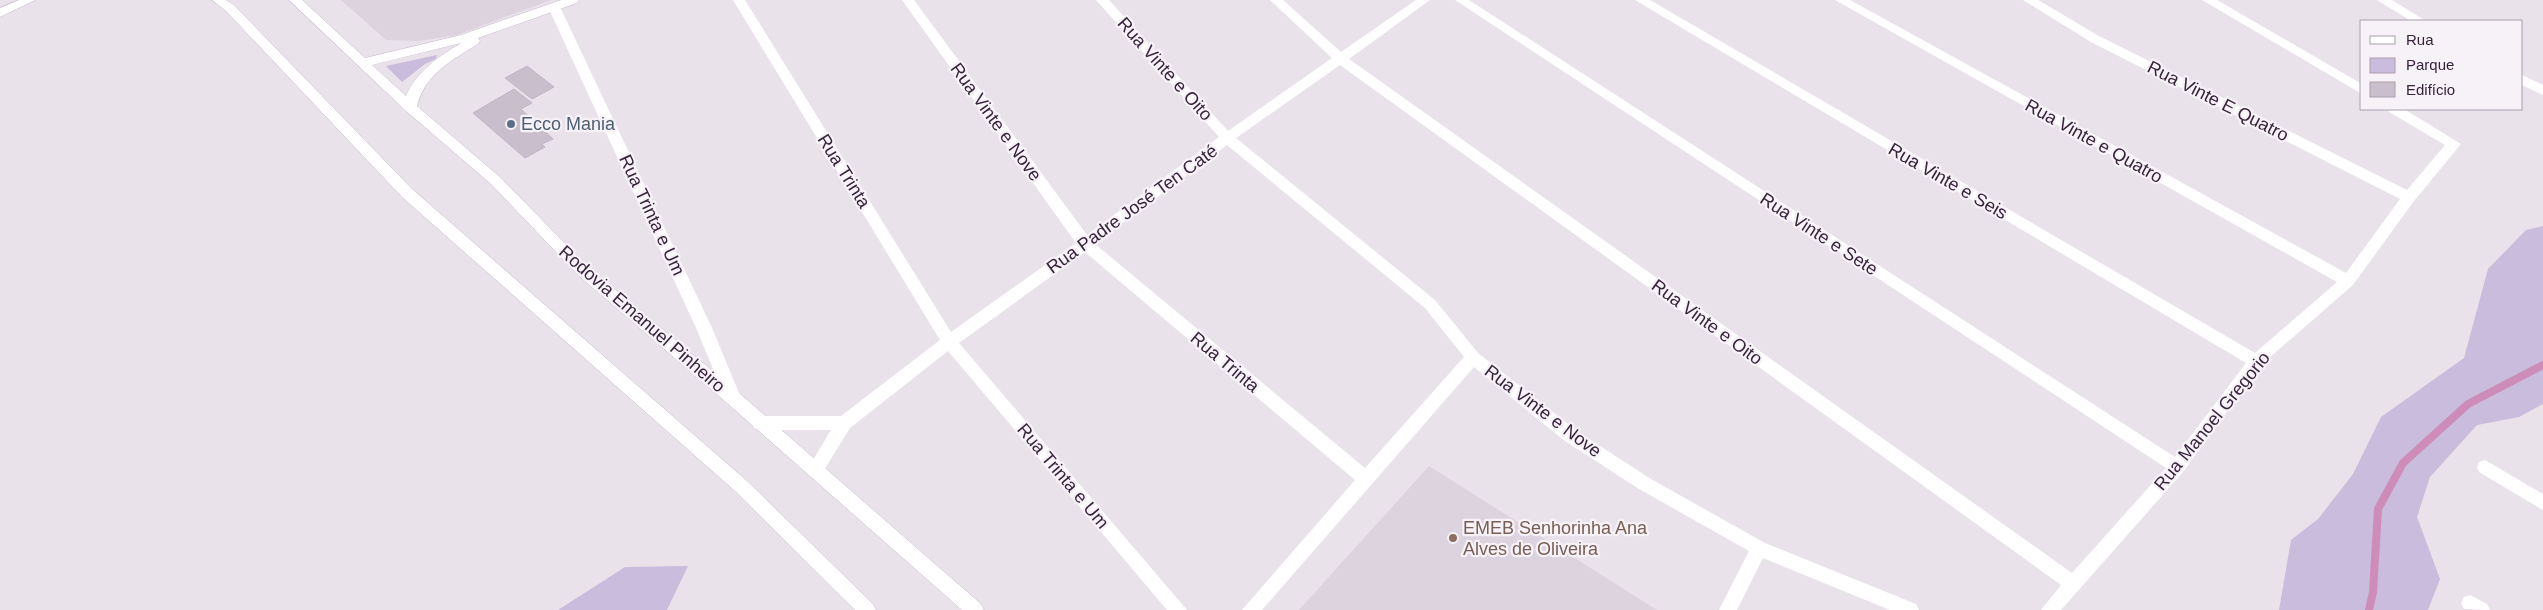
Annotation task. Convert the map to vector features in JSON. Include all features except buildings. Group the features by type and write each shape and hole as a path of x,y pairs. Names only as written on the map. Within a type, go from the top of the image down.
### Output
{"street":[{"path":"0,13 29,0"},
{"path":"218,0 230,8 407,193 526,300 742,486 867,610"},
{"name":"Rodovia Emanuel Pinheiro","path":"295,0 410,106 496,181 584,272 733,398 975,610"},
{"path":"363,63 447,42 500,26 573,0"},
{"name":"Rua Trinta","path":"739,0 949,342"},
{"name":"Rua Vinte e Nove","path":"908,0 1085,244"},
{"name":"Rua Vinte e Oito","path":"1102,0 1227,138"},
{"path":"1276,0 1340,59"},
{"name":"Rua Padre José Ten Caté","path":"844,423 949,342 1227,138 1424,0"},
{"name":"Rua Vinte e Sete","path":"1461,0 2177,467"},
{"name":"Rua Vinte e Seis","path":"1641,0 2256,362"},
{"name":"Rua Vinte e Quatro","path":"1841,0 2348,281"},
{"name":"Rua Vinte E Quatro","path":"2029,0 2095,39 2409,197"},
{"path":"2208,0 2360,89"},
{"path":"2383,0 2418,20"},
{"name":"Rua Trinta e Um","path":"554,7 706,330 733,398"},
{"path":"410,106 412,93 424,76 441,60 500,26"},
{"name":"Rua Vinte e Oito","path":"1340,59 2074,584"},
{"path":"2523,80 2543,91"},
{"name":"Rua Manoel Gregorio","path":"2059,607 2074,584 2177,467 2256,362 2348,281 2409,197 2454,144 2396,110"},
{"name":"Rua Vinte e Nove","path":"1227,138 1430,304 1473,357 1571,436 1644,484 1759,548 1910,610"},
{"name":"Rua Trinta","path":"1085,244 1366,479"},
{"name":"Rua Trinta e Um","path":"949,342 1178,610"},
{"path":"1251,610 1473,357"},
{"path":"760,423 844,423"},
{"path":"815,470 844,423"},
{"path":"2485,467 2543,503"},
{"path":"1728,610 1759,548"}],"shaded area":[{"path":"341,0 551,0 457,35 419,41 386,40"},
{"name":"EMEB Senhorinha Ana Alves de Oliveira","path":"1429,466 1657,610 1299,610"}],"green space":[{"path":"437,55 436,59 425,64 402,82 386,66"},
{"path":"2543,226 2543,404 2519,417 2477,425 2430,477 2417,517 2440,579 2428,610 2279,610 2291,540 2318,519 2353,474 2381,417 2464,358 2488,269 2526,230"},
{"path":"688,566 667,610 558,610 625,567"}],"waterway":[{"path":"2369,610 2373,592 2378,509 2403,463 2468,404 2543,365"}],"place":[{"name":"Ecco Mania","path":"511,124"},
{"name":"EMEB Senhorinha Ana Alves de Oliveira","path":"1453,538"}]}
